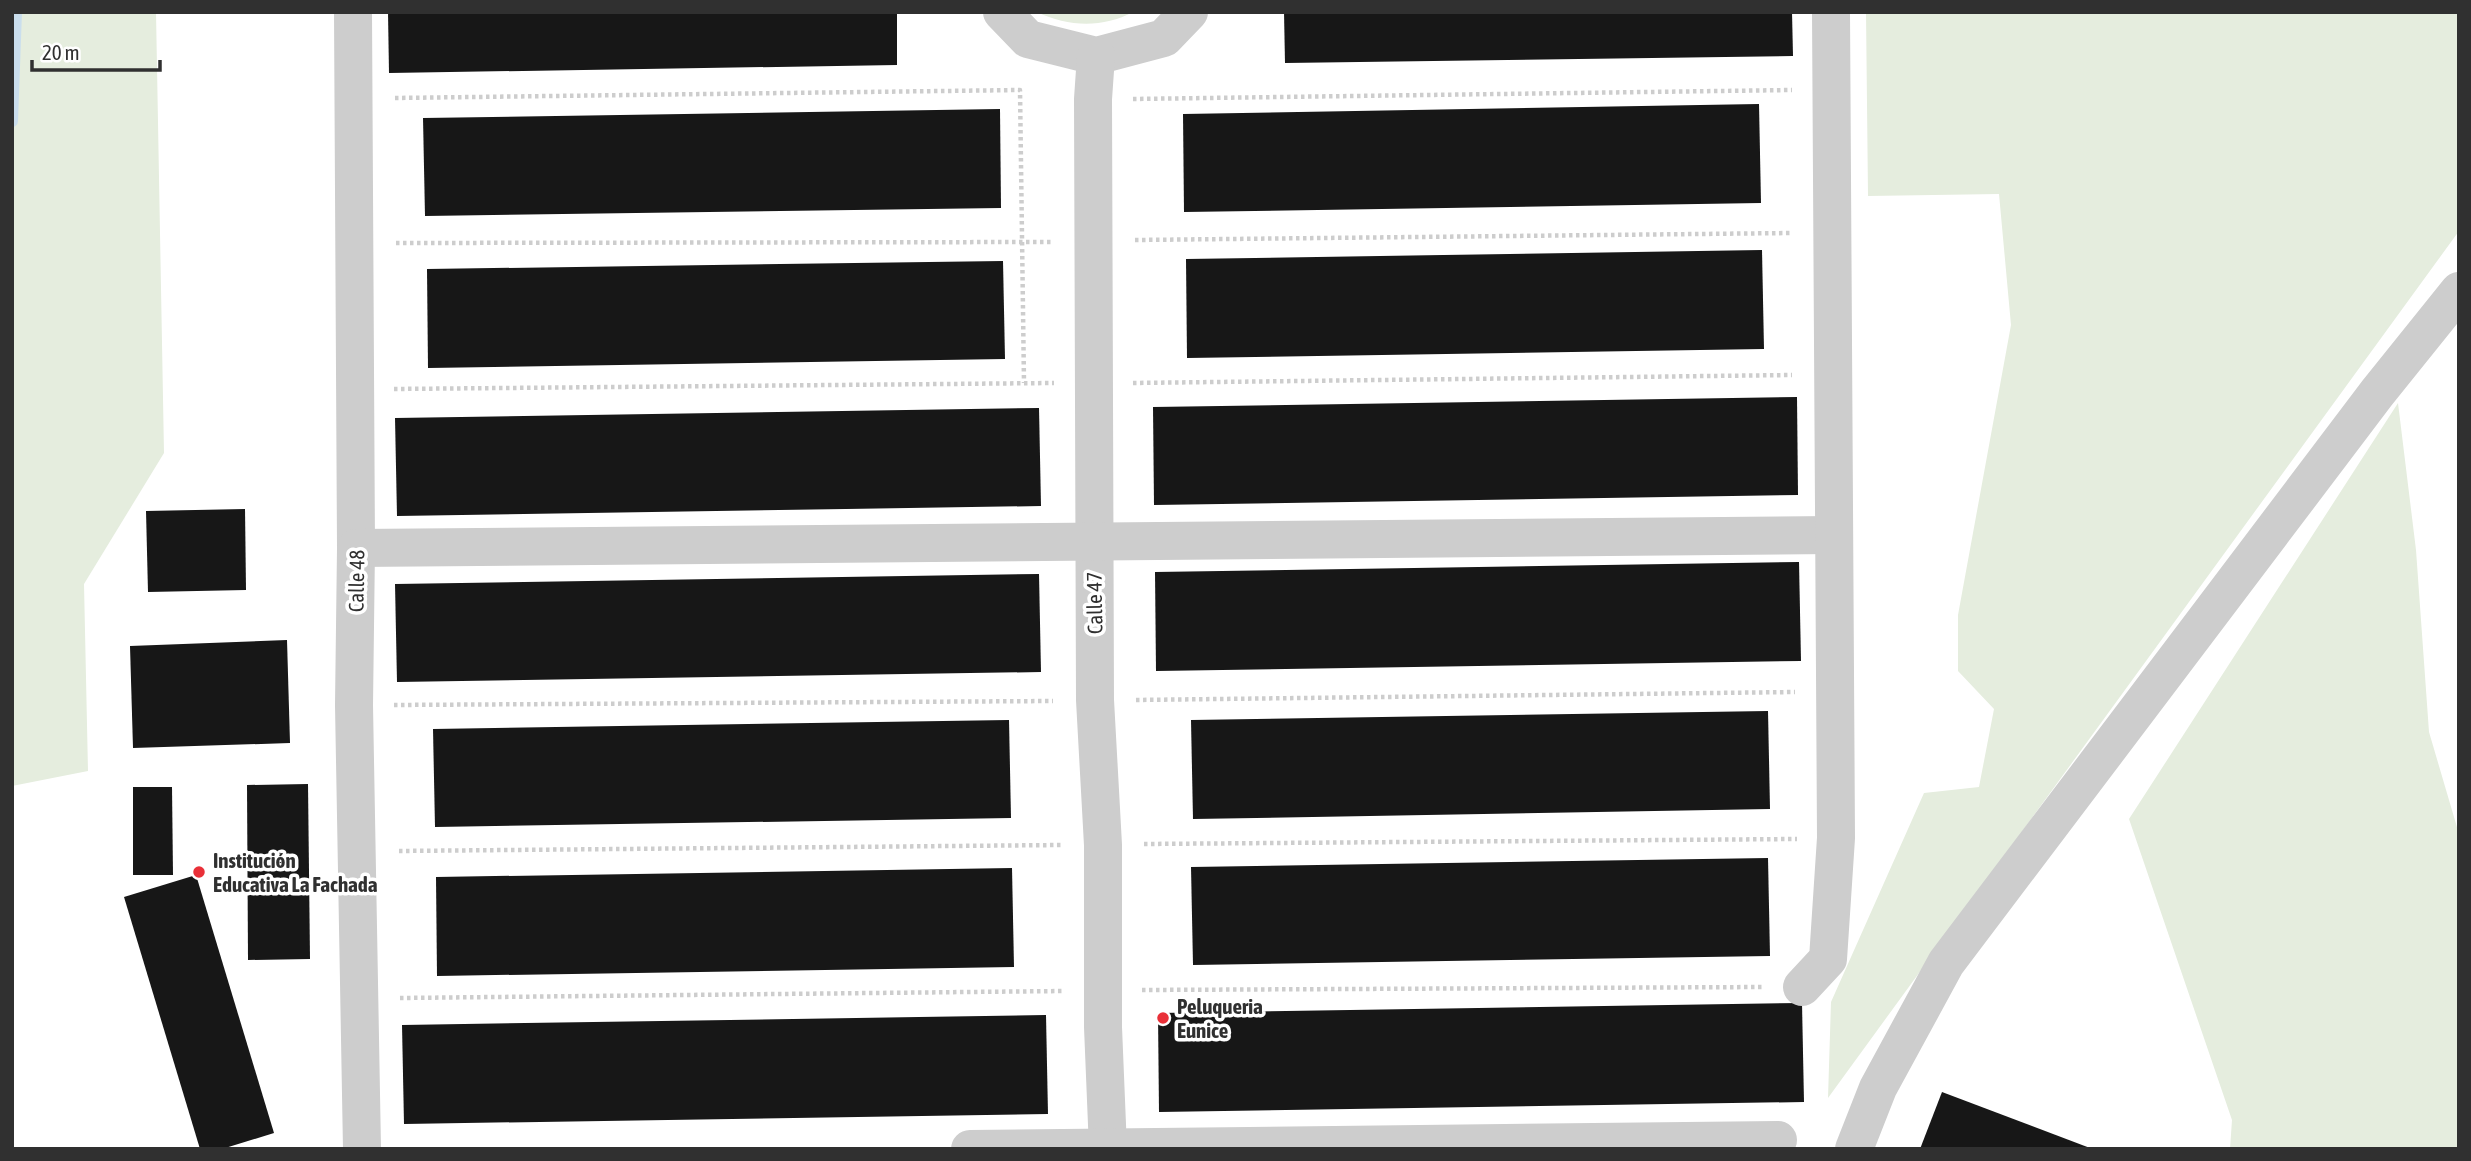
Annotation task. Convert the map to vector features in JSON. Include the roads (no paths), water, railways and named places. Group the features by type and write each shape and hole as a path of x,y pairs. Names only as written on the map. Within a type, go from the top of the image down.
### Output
{"street":[{"name":"Calle 48","path":"353,12 356,548 354,705 362,1149"},
{"path":"1002,12 1028,39 1096,56 1164,38 1189,12"},
{"path":"1802,987 1828,959 1836,838 1831,12"},
{"name":"Calle 47","path":"1096,56 1093,99 1093,541 1108,1148"},
{"path":"1854,1149 1878,1088 1946,963 2377,393 2459,291"},
{"path":"356,548 1833,535"},
{"path":"970,1149 1777,1140"}],"waterway":[{"path":"12,121 16,12"}],"place":[{"name":"Institución Educativa La Fachada","path":"199,872"},
{"name":"Peluqueria Eunice","path":"1163,1018"}]}
